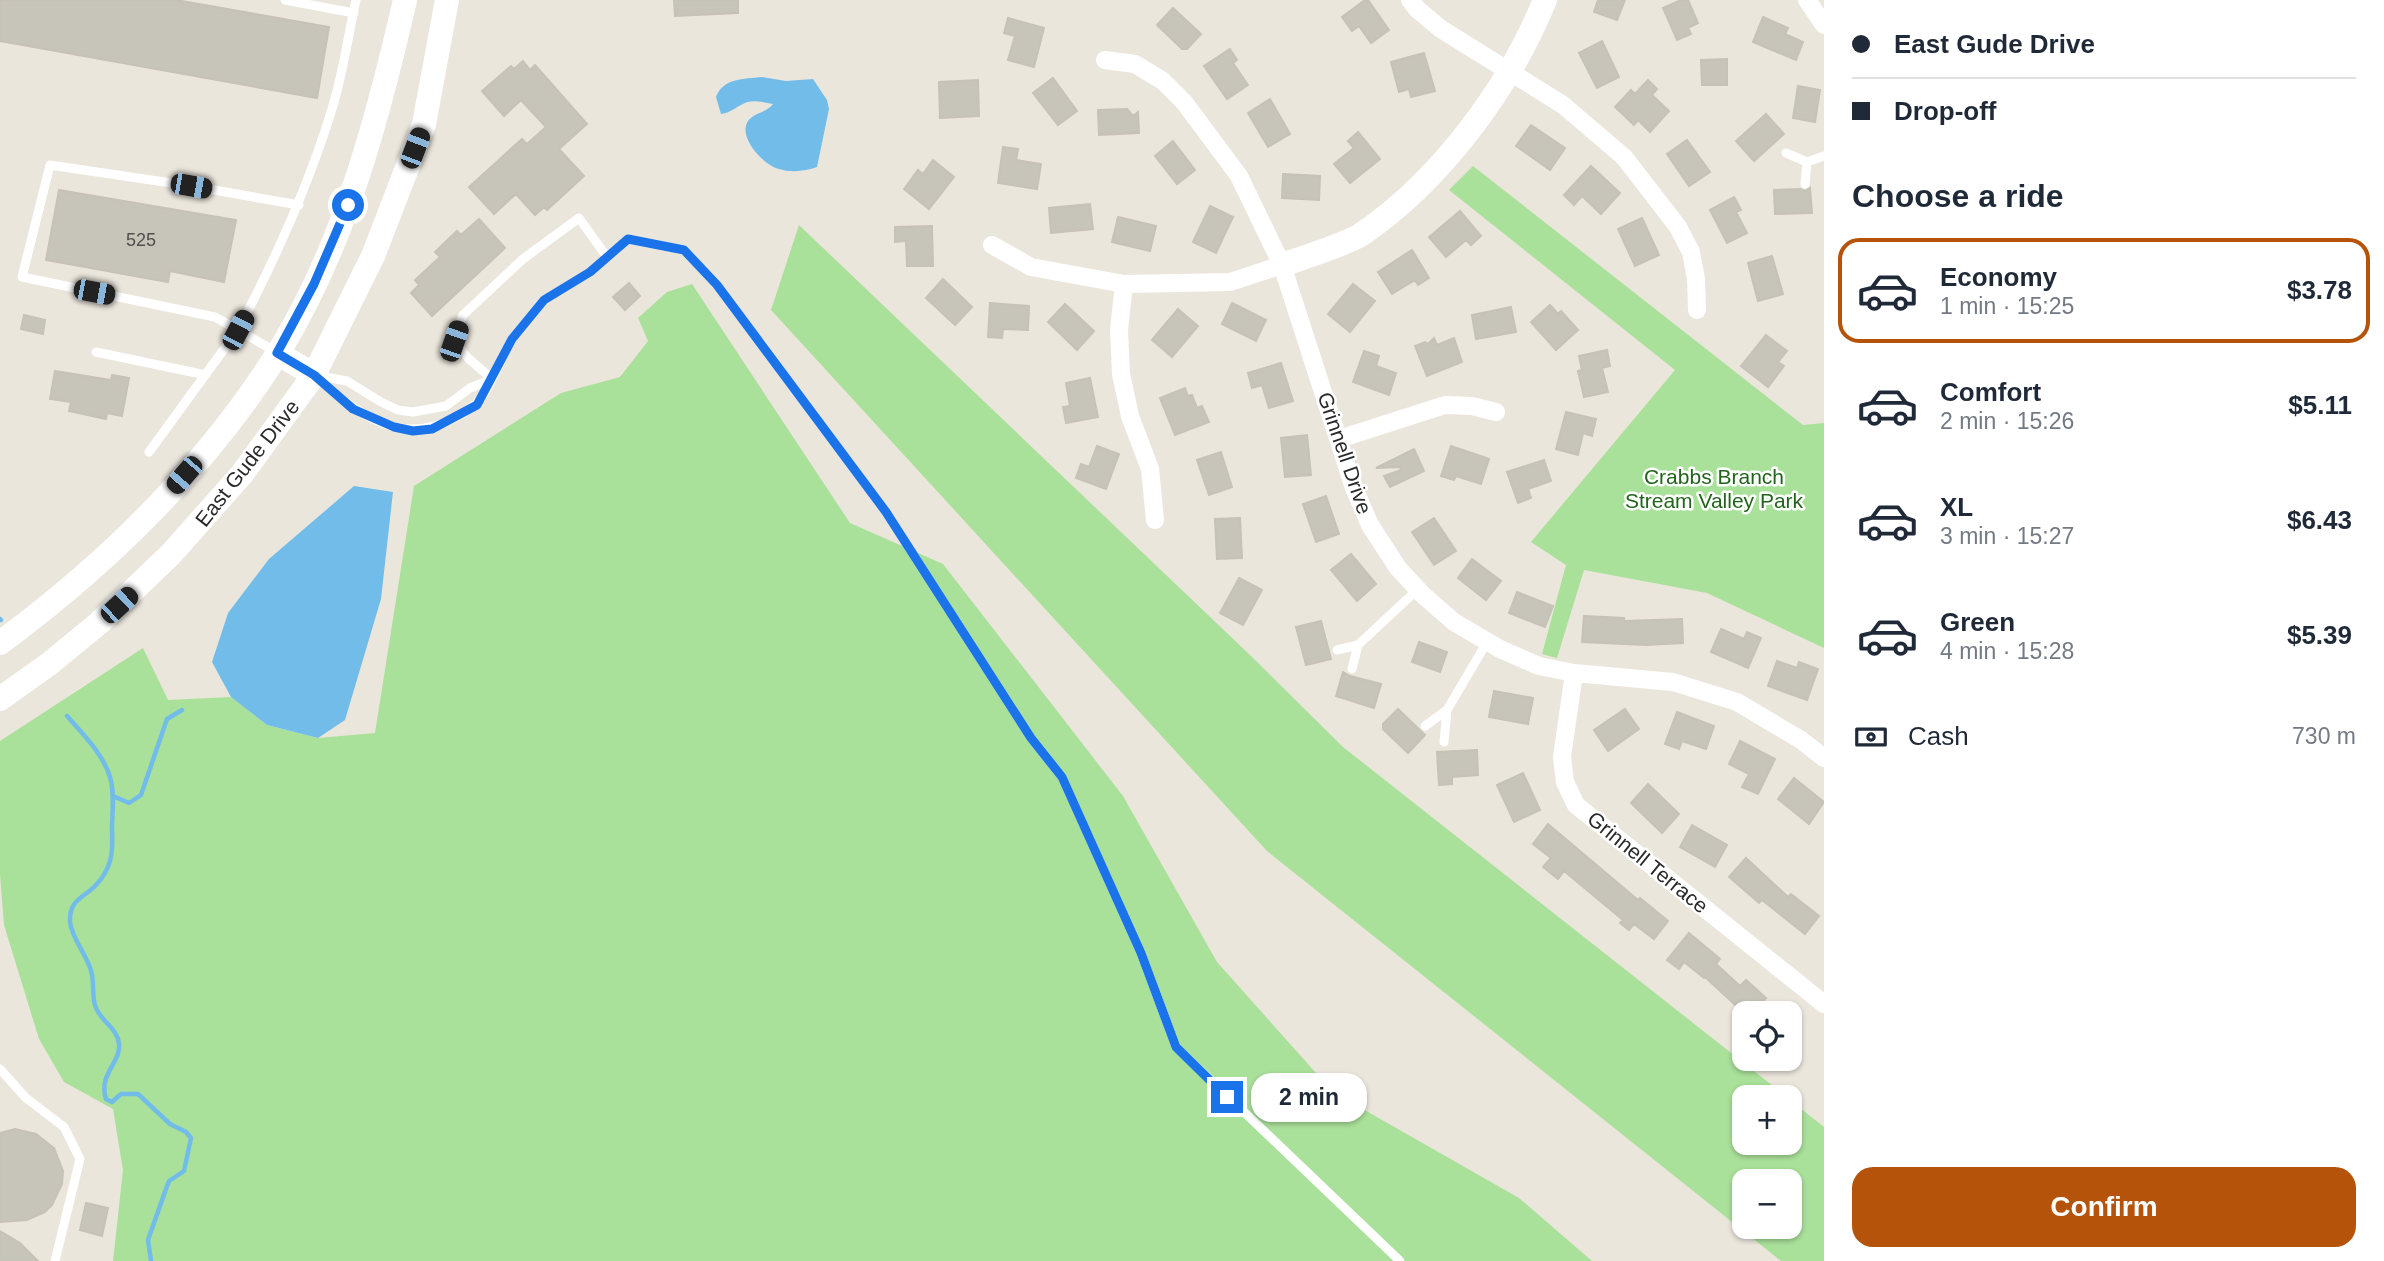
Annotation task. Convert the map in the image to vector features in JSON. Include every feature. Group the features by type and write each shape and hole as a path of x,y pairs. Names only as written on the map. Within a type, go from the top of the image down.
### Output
{"main road":[{"name":"East Gude Drive","path":"0,643 39,614 140,526 228,422 277,353 314,284 348,205 376,121 405,0"},
{"name":"East Gude Drive","path":"0,698 49,664 99,623 171,554 242,474 314,375 373,256 424,124 447,0"},
{"path":"1282,265 1360,235 1410,196 1453,150 1510,73 1545,0"},
{"path":"277,353 314,375"}],"street":[{"path":"1410,0 1441,29 1563,105 1623,157 1678,227 1691,252 1696,279 1697,310"},
{"path":"1807,0 1824,25"},
{"name":"Grinnell Drive","path":"1105,60 1135,64 1163,81 1184,102 1239,176 1282,265 1354,488 1370,525 1398,568 1418,589 1454,622 1487,642 1539,666 1574,673 1673,682 1737,702 1801,740 1824,758"},
{"path":"992,245 1031,267 1124,284 1230,282 1282,265"},
{"path":"1124,284 1119,330 1121,374 1130,416 1150,469 1155,520"},
{"path":"1339,439 1444,405 1472,406 1496,412"},
{"name":"Grinnell Terrace","path":"1574,673 1562,757 1565,782 1576,805 1824,1004"}],"lane":[{"path":"285,0 354,13"},
{"path":"149,452 238,330 274,261 299,205 332,107 356,0"},
{"path":"1786,153 1807,162 1824,156"},
{"path":"1805,184 1807,162"},
{"path":"277,353 215,317 22,277 50,165 299,205"},
{"path":"492,379 468,358 454,341 463,315 523,259 579,218 607,257"},
{"path":"314,375 353,409 394,427 413,431 432,429 477,405 512,339 544,300 590,272 628,239 684,250 717,285 886,512 1031,738 1062,777 1141,953 1176,1047 1400,1261"},
{"path":"96,352 206,375"},
{"path":"314,375 347,381 398,410 413,412 446,406 470,388 492,379"},
{"path":"1337,650 1358,645 1418,589"},
{"path":"1425,726 1447,710 1487,642"},
{"path":"1352,670 1358,645"},
{"path":"1444,742 1447,710"},
{"path":"0,1069 26,1098 64,1127 80,1159 55,1261"}],"green space":[{"name":"Crabbs Branch Stream Valley Park","path":"1473,166 1803,425 1824,423 1824,648 1707,593 1584,570 1557,658 1542,654 1566,565 1531,542 1675,370 1449,190"},
{"path":"799,225 1343,747 1732,1054 1732,1071 1754,1071 1772,1085 1732,1085 1732,1155 1802,1155 1802,1110 1824,1127 1824,1261 1781,1261 1753,1239 1802,1239 1802,1169 1732,1169 1732,1222 1267,851 771,310"},
{"path":"692,284 850,523 943,564 1123,796 1217,962 1333,1092 1519,1198 1592,1261 113,1261 123,1170 113,1109 64,1082 39,1039 4,925 0,874 0,741 143,648 168,700 231,697 267,725 318,738 375,733 414,486 561,393 620,377 648,341 638,318 667,292"}],"water":[{"path":"762,77 786,81 813,79 827,100 829,109 817,167 789,171 773,167 750,144 747,123 773,104 750,102 721,114 716,97 724,86 741,79"},
{"path":"354,486 393,492 381,599 345,720 318,738 267,725 231,697 212,662 228,613 269,559"}],"building":[{"path":"0,0 176,0 329,27 317,98 0,41"},
{"path":"674,0 738,0 738,13 675,16"},
{"path":"1368,0 1389,30 1371,43 1359,26 1352,31 1342,17"},
{"path":"1598,0 1625,0 1617,20 1594,12"},
{"path":"1681,0 1688,0 1698,23 1688,28 1691,34 1677,40 1663,8"},
{"path":"1173,8 1201,34 1187,49 1182,49 1157,25"},
{"path":"1763,17 1788,28 1785,34 1803,42 1796,60 1753,42"},
{"path":"1008,18 1044,28 1034,67 1008,60 1015,36 1004,33"},
{"path":"1602,41 1619,77 1597,88 1579,53"},
{"path":"1230,49 1237,60 1233,63 1248,85 1227,99 1204,66"},
{"path":"1424,53 1435,91 1411,97 1409,89 1399,92 1391,62"},
{"path":"1727,59 1727,85 1702,85 1701,60"},
{"path":"523,61 530,70 535,65 587,124 559,149 584,176 547,210 544,207 535,215 516,194 494,214 469,187 522,139 527,144 546,127 521,100 504,116 482,91 511,66 514,69"},
{"path":"1053,78 1077,111 1058,125 1033,93"},
{"path":"978,80 979,116 940,118 939,82"},
{"path":"1648,80 1657,89 1652,95 1669,111 1650,132 1638,120 1634,125 1615,107 1631,90 1635,94"},
{"path":"1798,86 1820,90 1815,122 1793,118"},
{"path":"1270,99 1290,134 1268,147 1248,113"},
{"path":"1127,109 1133,116 1138,112 1139,133 1099,135 1098,110"},
{"path":"1766,114 1784,134 1754,161 1736,141"},
{"path":"1531,125 1565,148 1550,170 1516,146"},
{"path":"1358,132 1380,159 1350,183 1334,164 1354,148 1348,141"},
{"path":"1687,140 1710,172 1689,186 1667,154"},
{"path":"1173,141 1195,170 1177,184 1155,156"},
{"path":"1003,147 1018,149 1016,160 1041,164 1037,189 998,183"},
{"path":"933,160 954,177 929,209 904,189 918,170 923,174"},
{"path":"1591,166 1620,193 1601,214 1582,196 1574,205 1564,195"},
{"path":"1283,174 1320,176 1319,200 1282,198"},
{"path":"1810,188 1812,213 1775,214 1774,190 1805,191"},
{"path":"59,190 236,220 224,282 170,271 168,282 46,260"},
{"path":"1734,197 1741,210 1736,212 1747,233 1727,243 1710,210"},
{"path":"1090,204 1093,229 1051,233 1049,208"},
{"path":"1210,206 1233,217 1216,253 1193,242"},
{"path":"1460,211 1481,236 1471,245 1466,240 1446,257 1429,237"},
{"path":"1118,217 1156,226 1150,251 1112,242"},
{"path":"1642,218 1659,255 1635,266 1618,229"},
{"path":"479,219 505,248 432,316 411,293 419,285 415,280 440,257 435,252 457,231 461,235"},
{"path":"932,226 933,266 907,266 906,241 895,242 895,227"},
{"path":"1412,250 1429,278 1418,285 1415,280 1392,294 1378,272"},
{"path":"1772,256 1783,294 1758,301 1748,263"},
{"path":"943,279 972,307 955,325 926,298"},
{"path":"629,283 640,296 625,310 613,297"},
{"path":"1353,284 1375,301 1350,332 1328,314"},
{"path":"990,303 1029,306 1028,330 1003,329 1002,338 988,337"},
{"path":"1232,303 1266,320 1256,341 1222,324"},
{"path":"1065,304 1094,331 1077,350 1048,322"},
{"path":"1550,305 1558,314 1561,311 1578,330 1556,350 1531,322"},
{"path":"1511,307 1516,332 1476,339 1472,315"},
{"path":"1178,309 1198,326 1172,357 1152,340"},
{"path":"24,315 45,320 43,334 21,329"},
{"path":"1766,335 1787,351 1778,362 1784,366 1768,387 1741,366"},
{"path":"1434,338 1437,345 1454,338 1462,362 1427,376 1415,346 1425,342 1428,344"},
{"path":"1607,350 1610,366 1602,368 1608,392 1584,397 1578,371 1582,370 1579,356"},
{"path":"1364,351 1379,356 1376,366 1396,373 1389,395 1353,382"},
{"path":"1281,363 1293,401 1269,408 1262,385 1252,388 1248,373"},
{"path":"55,371 111,380 112,375 129,378 122,416 107,413 106,419 69,411 71,402 50,399"},
{"path":"1090,378 1098,417 1066,423 1063,407 1070,406 1066,383"},
{"path":"1185,388 1188,396 1192,395 1197,408 1202,406 1209,422 1175,435 1160,398"},
{"path":"1566,412 1596,419 1592,436 1583,433 1578,455 1556,449"},
{"path":"1307,435 1311,475 1285,477 1281,438"},
{"path":"1097,446 1119,454 1106,489 1076,478 1081,464 1089,467"},
{"path":"1451,446 1489,459 1481,484 1456,476 1454,480 1441,476"},
{"path":"1414,449 1424,471 1390,487 1384,476 1401,470 1400,467 1376,468"},
{"path":"1221,452 1232,487 1209,495 1197,460"},
{"path":"1544,460 1551,481 1528,489 1531,498 1518,503 1507,472"},
{"path":"1326,496 1339,534 1316,542 1303,504"},
{"path":"1240,518 1242,558 1217,559 1215,519"},
{"path":"1434,518 1456,551 1434,565 1412,532"},
{"path":"1351,554 1376,584 1357,601 1331,570"},
{"path":"1472,559 1501,581 1486,600 1458,578"},
{"path":"1239,578 1262,590 1243,625 1220,613"},
{"path":"1517,592 1553,606 1545,627 1509,613"},
{"path":"1584,616 1624,618 1624,621 1682,619 1683,643 1646,645 1582,642"},
{"path":"1321,621 1331,659 1306,665 1296,627"},
{"path":"1721,629 1744,639 1747,632 1761,638 1748,668 1711,652"},
{"path":"1419,642 1447,652 1440,672 1412,662"},
{"path":"1777,661 1797,668 1799,662 1818,669 1807,700 1768,686"},
{"path":"1343,672 1381,684 1374,708 1336,696"},
{"path":"1494,691 1533,698 1528,724 1489,717"},
{"path":"1398,709 1425,735 1408,753 1383,729 1383,724"},
{"path":"1625,709 1639,729 1608,751 1594,730"},
{"path":"1677,712 1714,726 1706,749 1682,741 1679,749 1665,744"},
{"path":"1740,741 1775,759 1758,794 1742,787 1749,774 1729,764"},
{"path":"1477,750 1478,775 1452,777 1452,784 1439,785 1437,752"},
{"path":"1523,773 1540,810 1514,822 1497,785"},
{"path":"1794,778 1824,802 1809,824 1778,799"},
{"path":"1648,784 1679,814 1662,833 1631,803"},
{"path":"1548,824 1638,900 1640,898 1668,921 1654,939 1634,924 1629,930 1620,923 1623,920 1564,871 1558,879 1543,867 1551,858 1533,844"},
{"path":"1692,825 1727,845 1715,867 1680,847"},
{"path":"1746,858 1788,897 1791,894 1819,916 1805,934 1762,900 1759,903 1729,877"},
{"path":"1689,933 1720,959 1716,964 1740,986 1746,980 1766,998 1763,1001 1732,1002 1684,962 1679,969 1667,960"},
{"path":"15,1129 36,1134 54,1148 63,1171 62,1184 52,1205 45,1212 27,1220 0,1222 0,1133"},
{"path":"86,1203 108,1208 102,1236 80,1230"},
{"path":"0,1231 20,1243 38,1261 0,1261"}],"waterway":[{"path":"113,796 129,803 141,795 167,719 182,710"},
{"path":"67,716 103,760 112,790 112,846 108,866 101,879 78,900 70,914 74,935 91,971 96,1008 113,1029 119,1044 117,1057 105,1083 106,1099 112,1102 121,1094 138,1094 170,1124 186,1132 191,1138 184,1171 169,1181 148,1240 151,1261"}],"route":[{"path":"348,205 314,284 277,353 314,375 353,409 394,427 413,431 432,429 477,405 512,339 544,300 590,272 628,239 684,250 717,285 886,512 1031,738 1062,777 1141,953 1176,1047 1227,1097"}]}
